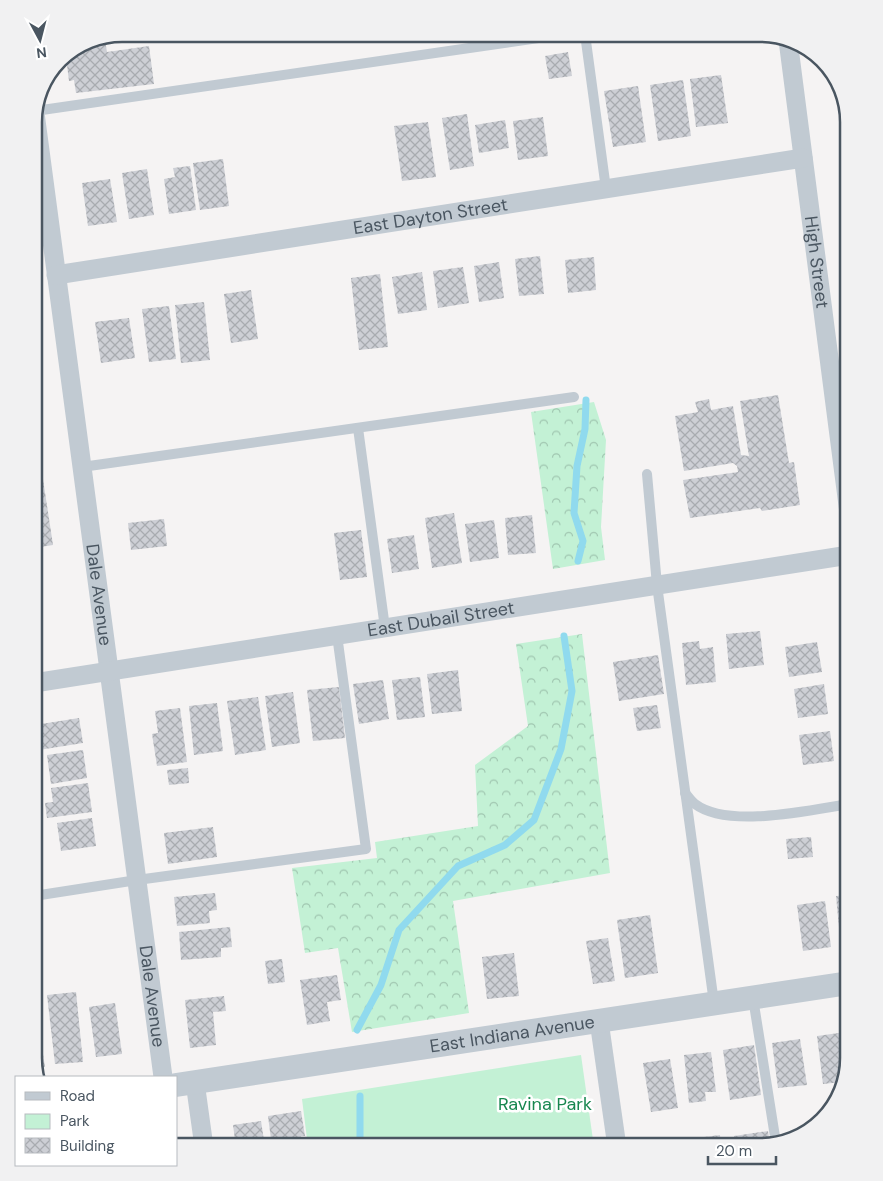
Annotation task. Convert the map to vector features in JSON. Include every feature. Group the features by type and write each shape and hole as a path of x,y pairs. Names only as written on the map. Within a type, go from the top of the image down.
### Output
{"street":[{"name":"High Street","path":"789,48 840,444"},
{"name":"East Dayton Street","path":"56,275 803,158"},
{"name":"Dale Avenue","path":"43,174 163,1076"},
{"name":"East Dubail Street","path":"42,682 840,557"},
{"name":"East Indiana Avenue","path":"186,1083 840,984"},
{"path":"599,1021 617,1138"},
{"path":"186,1083 201,1138"}],"lane":[{"path":"44,111 507,43"},
{"path":"587,43 606,189"},
{"path":"82,467 574,397"},
{"path":"358,428 385,628"},
{"path":"647,474 657,585 714,1004"},
{"path":"42,895 366,849 337,635"},
{"path":"685,793 696,804 723,815 750,817 840,805"},
{"path":"753,998 775,1137"}],"green space":[{"path":"594,402 606,440 601,527 605,560 553,569 531,412"},
{"path":"582,634 610,873 453,901 469,1013 352,1032 338,948 305,953 292,868 377,858 375,842 478,826 475,765 528,726 516,644"},
{"name":"Ravina Park","path":"581,1055 593,1138 307,1138 302,1099"}],"building":[{"path":"106,44 107,52 149,46 154,84 76,93 74,80 69,81 67,65 78,56 92,49"},
{"path":"568,52 572,76 549,79 545,56"},
{"path":"721,75 728,123 696,127 690,79"},
{"path":"683,80 691,136 658,141 650,85"},
{"path":"638,86 646,142 613,147 604,91"},
{"path":"467,114 474,166 450,170 442,118"},
{"path":"543,117 548,156 518,160 513,121"},
{"path":"505,120 509,148 479,153 475,125"},
{"path":"428,122 436,177 402,181 394,126"},
{"path":"223,159 229,206 200,210 193,163"},
{"path":"190,166 196,210 169,214 164,179 175,177 173,168"},
{"path":"147,169 154,215 129,219 122,173"},
{"path":"110,179 117,222 88,226 82,183"},
{"path":"540,256 544,294 519,296 515,259"},
{"path":"594,257 596,290 568,293 565,260"},
{"path":"499,262 504,298 479,302 474,266"},
{"path":"463,267 469,303 438,308 433,271"},
{"path":"422,272 427,310 398,314 392,277"},
{"path":"380,274 388,347 359,350 351,278"},
{"path":"251,290 258,339 231,343 224,294"},
{"path":"204,302 210,360 181,363 175,305"},
{"path":"169,306 176,359 149,362 142,309"},
{"path":"129,318 135,358 101,363 95,322"},
{"path":"778,395 789,463 794,462 800,505 762,511 760,508 690,518 683,480 738,472 737,466 733,463 684,471 675,416 698,412 695,402 709,399 711,410 733,406 741,455 749,456 740,401"},
{"path":"43,477 53,545 43,547"},
{"path":"454,513 462,563 432,568 425,518"},
{"path":"532,515 536,553 508,555 505,518"},
{"path":"164,519 167,546 131,550 128,523"},
{"path":"494,520 499,558 470,562 465,524"},
{"path":"361,530 367,577 340,580 334,533"},
{"path":"414,535 419,569 392,573 387,539"},
{"path":"760,631 764,665 729,669 726,634"},
{"path":"699,641 700,649 713,647 716,682 686,685 682,643"},
{"path":"817,642 822,672 789,677 785,647"},
{"path":"658,655 664,694 619,701 613,662"},
{"path":"458,670 462,711 432,714 427,674"},
{"path":"420,677 425,717 397,720 392,680"},
{"path":"383,680 389,719 359,724 353,684"},
{"path":"824,684 828,714 798,718 794,689"},
{"path":"339,687 345,738 313,741 307,690"},
{"path":"293,692 300,743 272,747 265,696"},
{"path":"258,697 266,750 235,755 227,701"},
{"path":"217,703 223,751 194,755 189,706"},
{"path":"657,705 661,728 637,731 633,708"},
{"path":"180,708 187,762 157,766 152,734 158,733 155,711"},
{"path":"79,718 83,743 42,749 42,724"},
{"path":"830,731 834,761 803,765 799,735"},
{"path":"83,750 87,778 51,784 47,755"},
{"path":"188,768 189,783 169,785 167,770"},
{"path":"88,783 92,812 47,818 45,803 53,802 51,788"},
{"path":"92,818 96,846 61,851 57,823"},
{"path":"213,827 217,857 168,864 164,833"},
{"path":"811,837 813,857 788,859 786,839"},
{"path":"215,893 217,910 209,911 210,923 177,926 174,897"},
{"path":"836,896 840,896 840,938"},
{"path":"825,901 831,947 803,951 797,905"},
{"path":"650,915 658,973 625,978 617,920"},
{"path":"230,927 232,947 221,948 221,957 181,960 179,932"},
{"path":"608,938 615,981 593,984 586,941"},
{"path":"514,953 519,996 487,999 482,957"},
{"path":"282,959 285,982 268,984 265,961"},
{"path":"337,975 341,1000 327,1002 330,1021 307,1025 300,980"},
{"path":"76,992 83,1062 55,1064 47,995"},
{"path":"224,996 226,1011 213,1012 216,1045 190,1048 185,1000"},
{"path":"115,1003 122,1054 96,1057 89,1007"},
{"path":"840,1033 840,1069 837,1083 823,1084 817,1036"},
{"path":"800,1039 807,1085 778,1088 772,1043"},
{"path":"754,1045 761,1095 730,1100 723,1050"},
{"path":"42,1048 45,1067 43,1067"},
{"path":"711,1052 716,1092 705,1092 706,1101 689,1103 684,1055"},
{"path":"670,1059 678,1108 651,1112 643,1063"},
{"path":"301,1111 305,1136 301,1136 301,1138 271,1138 268,1116"},
{"path":"261,1121 264,1138 235,1138 233,1125"},
{"path":"768,1131 769,1138 734,1138 734,1136"},
{"path":"720,1135 720,1138 704,1138"}],"waterway":[{"path":"578,561 583,541 574,513 577,466 585,429 586,400"},
{"path":"357,1030 381,985 399,930 458,866 505,845 534,820 561,749 572,691 564,636"},
{"path":"360,1096 360,1138"}]}
